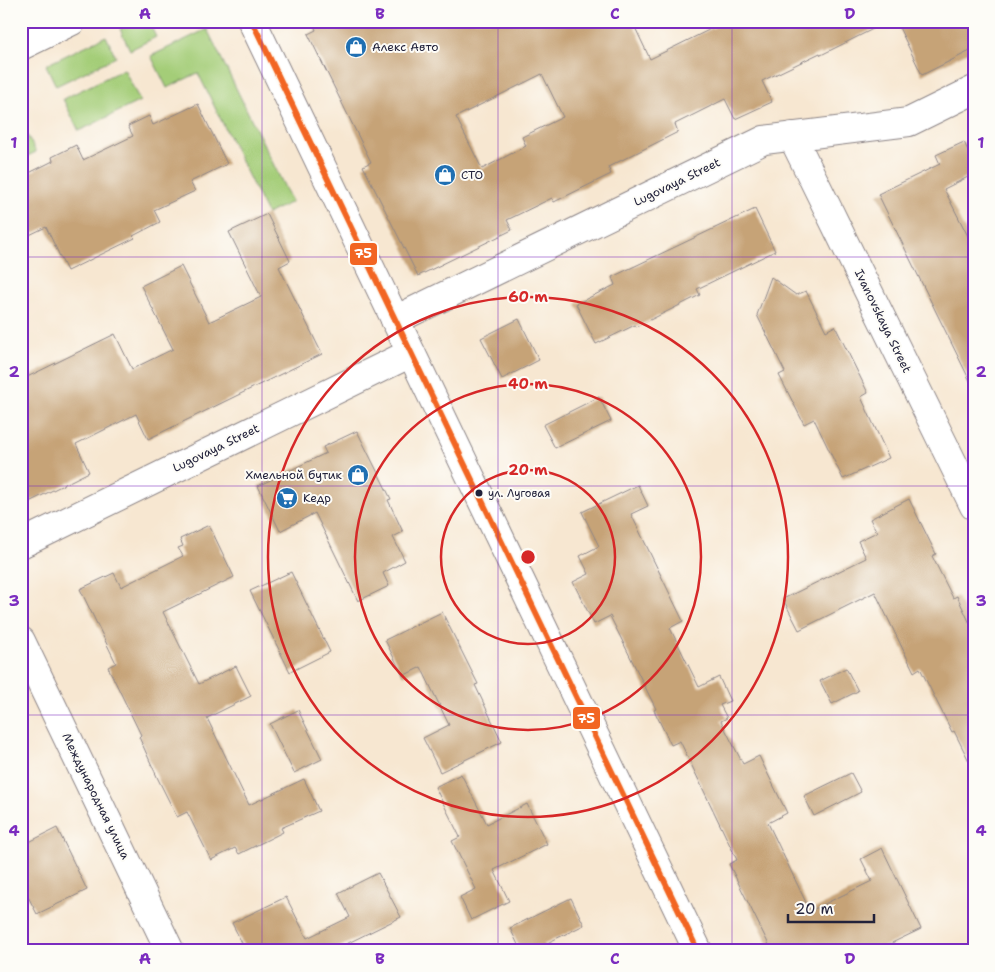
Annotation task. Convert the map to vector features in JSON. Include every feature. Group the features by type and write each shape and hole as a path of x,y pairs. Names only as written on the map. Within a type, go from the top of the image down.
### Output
{"street":[{"path":"21,46 72,21"},
{"path":"252,21 698,951"},
{"name":"Lugovaya Street","path":"395,320 764,140 909,122 974,90"},
{"name":"Ivanovskaya Street","path":"792,136 974,506"},
{"name":"Lugovaya Street","path":"21,544 411,353"},
{"name":"Международная улица","path":"21,641 170,951"}],"green space":[{"path":"136,21 148,21 156,37 130,50 120,29"},
{"path":"207,29 292,202 267,214 198,73 167,88 151,56"},
{"path":"106,36 116,57 56,86 46,65"},
{"path":"124,69 140,101 79,131 63,99"},
{"path":"21,123 36,152 21,159"}],"building":[{"path":"312,21 632,21 650,59 727,21 889,21 821,55 820,53 762,81 772,102 735,119 725,99 675,124 678,132 608,167 611,174 554,202 552,198 507,220 512,230 418,276 363,166 371,162 308,34 316,30","holes":["542,74 563,117 522,137 526,146 482,169 456,117"]},
{"path":"896,21 974,21 974,49 922,75"},
{"path":"198,104 227,164 190,182 195,191 154,210 160,222 133,236 135,238 67,271 46,227 21,239 21,177 53,161 52,157 76,145 83,160 133,136 128,126 149,116 153,125"},
{"path":"964,142 974,163 974,174 944,189 974,248 974,389 878,194 940,164 936,155"},
{"path":"755,209 775,251 697,289 700,295 636,327 635,325 596,344 576,304 615,285 612,277"},
{"path":"267,214 290,261 279,267 322,354 148,439 136,414 76,444 89,472 21,506 21,380 115,334 132,369 173,349 141,286 181,266 209,322 261,297 229,232"},
{"path":"771,277 796,295 806,291 826,331 835,326 868,393 861,397 889,458 843,479 814,419 804,424 779,375 785,372 757,315"},
{"path":"519,319 539,360 502,379 481,338"},
{"path":"599,397 611,421 555,448 543,425"},
{"path":"357,431 391,499 388,500 403,532 393,537 405,561 383,573 389,586 358,601 315,513 280,531 258,486 326,453 323,447"},
{"path":"638,485 648,506 631,514 683,621 670,628 699,687 719,677 730,701 720,705 727,718 721,721 743,764 759,756 787,813 768,823 810,911 872,881 861,859 882,848 921,929 875,951 772,951 729,864 737,860 680,741 671,745 654,710 656,709 610,616 594,624 573,582 589,574 580,556 599,546 582,512"},
{"path":"909,499 936,554 932,556 953,598 957,596 974,632 974,771 920,668 914,672 875,592 799,630 783,599 866,558 858,541 877,532 870,519"},
{"path":"209,525 234,577 163,612 199,684 236,666 251,696 207,718 249,805 304,779 319,811 281,828 283,832 239,854 235,848 211,860 187,812 177,817 158,779 139,737 141,735 108,667 116,663 80,589 114,573 121,587 183,556 178,548 183,546 180,539"},
{"path":"291,572 330,652 290,672 250,591"},
{"path":"442,612 478,684 475,685 502,742 440,772 423,738 449,725 421,667 403,676 385,640"},
{"path":"846,668 858,691 832,704 820,681"},
{"path":"298,710 322,759 294,773 270,724"},
{"path":"851,773 861,792 814,816 804,796"},
{"path":"461,774 487,824 527,804 547,844 494,870 509,901 471,920 460,897 476,889 452,841 460,837 435,787"},
{"path":"57,828 87,890 37,914 21,883 21,846"},
{"path":"378,873 401,917 332,951 246,951 232,923 286,897 307,938 350,917 338,893"},
{"path":"571,898 584,925 543,945 546,951 521,951 510,928"}],"transit line":[{"name":"75","path":"252,21 698,951"}],"place":[{"name":"Алекс Авто","path":"356,47"},
{"name":"СТО","path":"445,175"},
{"name":"Хмельной бутик","path":"358,475"},
{"name":"ул. Луговая","path":"479,493"},
{"name":"Кедр","path":"287,498"}]}
